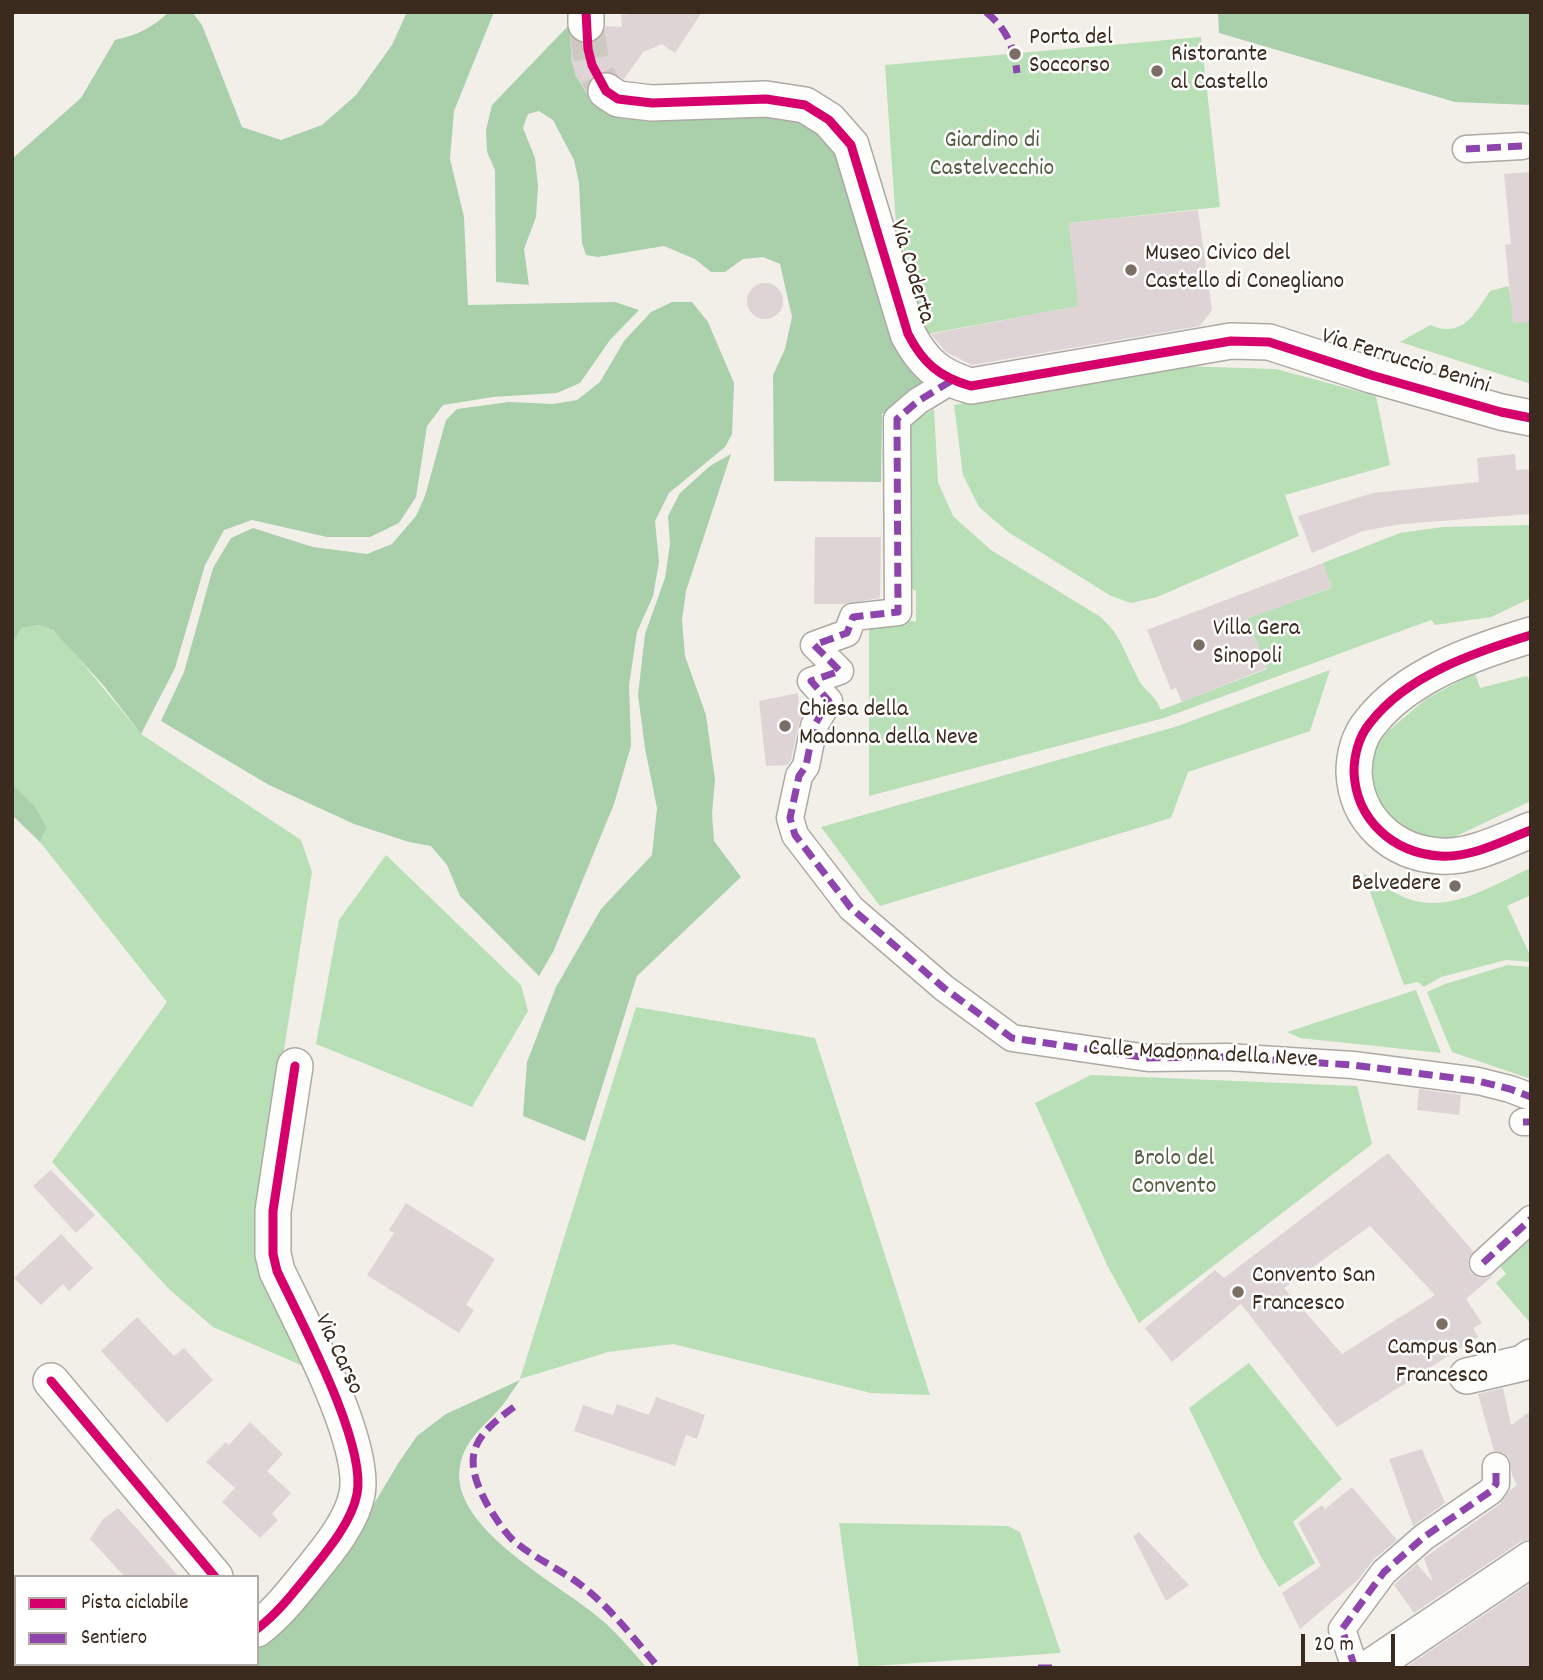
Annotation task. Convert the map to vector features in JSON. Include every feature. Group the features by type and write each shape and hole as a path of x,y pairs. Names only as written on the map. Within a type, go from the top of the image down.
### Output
{"street":[{"name":"Via Coderta","path":"606,91 618,99 652,103 766,99 805,105 829,120 851,145 908,334 930,366 951,381"},
{"path":"1466,149 1522,146"},
{"name":"Via Ferruccio Benini","path":"951,381 971,386 1231,341 1269,342 1397,382 1531,418"},
{"name":"Calle Madonna della Neve","path":"951,381 918,401 897,419 898,612 853,617 847,633 814,645 840,671 811,681 829,701 814,726 806,766 799,776 790,818 795,835 851,908 944,988 1012,1038 1148,1058 1227,1057 1353,1065 1478,1081 1510,1089 1528,1114"},
{"path":"1531,635 1460,660 1401,694 1368,724 1354,758 1356,791 1361,806 1369,821 1381,834 1398,845 1418,853 1450,856 1493,845 1531,830"},
{"name":"Via Carso","path":"259,1628 278,1612 335,1541 357,1497 359,1480 344,1416 277,1270 273,1254 273,1211 295,1066"},
{"path":"1483,1263 1531,1219"},
{"path":"1467,1376 1522,1363 1531,1357"},
{"path":"51,1381 213,1575"},
{"path":"1355,1668 1342,1629 1384,1572 1424,1537 1490,1491 1496,1484 1496,1466"},
{"path":"1369,1668 1531,1559"}],"green space":[{"path":"169,12 192,12 202,25 242,127 281,140 322,125 356,95 392,45 407,12 494,12 454,111 450,159 464,217 468,305 615,302 639,310 610,340 580,383 557,393 493,397 443,405 427,426 416,497 399,523 370,537 327,537 252,520 224,530 205,565 175,668 141,734 104,686 53,630 38,625 21,628 12,644 12,159 81,98 115,40 144,30"},
{"path":"1218,12 1531,12 1531,105 1455,102 1219,33"},
{"path":"570,24 573,64 591,100 597,97 766,112 803,118 826,131 928,378 882,414 881,482 774,481 773,375 785,349 792,317 780,264 763,257 743,259 725,272 711,272 695,259 664,246 598,257 586,255 582,243 579,183 574,160 553,120 539,111 528,114 523,128 535,158 538,186 536,217 524,249 529,285 496,282 495,170 487,152 486,130 492,105"},
{"name":"Giardino di Castelvecchio","path":"1201,37 1220,207 1069,223 1079,306 927,334 896,224 885,65"},
{"path":"1508,286 1513,308 1531,306 1531,384 1400,342 1430,325 1441,329 1459,326 1473,316 1490,291"},
{"path":"672,302 692,302 708,322 734,383 732,434 725,447 669,493 655,521 659,562 653,596 637,632 629,685 631,746 614,804 554,950 539,976 460,896 447,865 431,846 409,842 354,824 269,785 161,721 184,672 213,568 231,538 253,528 313,547 367,554 392,544 416,516 425,496 446,420 457,409 509,402 553,404 577,400 600,382 624,341 651,312"},
{"path":"1178,366 1276,369 1376,396 1390,465 1285,495 1299,536 1157,597 1131,603 1111,596 1008,532 979,507 963,475 954,405"},
{"path":"934,409 938,482 953,516 991,550 1107,623 1118,638 1141,684 1161,710 1267,669 1247,618 1331,588 1323,563 1400,533 1443,527 1531,525 1531,598 1491,617 1435,625 1431,620 1164,718 869,796 869,629 899,618 916,622 916,591 907,586 908,425"},
{"path":"731,454 686,591 682,620 685,656 706,715 715,780 712,813 714,841 741,877 637,976 585,1141 523,1116 527,1062 556,987 601,909 652,855 657,808 638,695 645,634 665,578 670,544 668,516 680,493 710,466"},
{"path":"38,625 52,630 67,644 141,734 301,840 312,872 259,1208 303,1366 213,1327 169,1289 52,1162 167,1002 40,842 47,827 34,805 12,784 12,644 20,628"},
{"path":"1330,670 1310,731 1188,772 1171,818 880,906 821,827 1175,727"},
{"path":"1475,673 1480,688 1527,676 1531,683 1531,801 1452,838 1431,839 1396,826 1376,802 1368,774 1369,757 1387,732 1426,699"},
{"path":"12,784 34,805 47,827 40,842 12,815"},
{"path":"386,855 521,985 528,1011 472,1107 316,1044 339,920"},
{"path":"1531,868 1531,895 1507,906 1531,962 1506,960 1441,977 1424,987 1418,982 1404,985 1363,873 1406,898 1438,903 1470,896"},
{"path":"1508,965 1531,967 1531,1079 1452,1052 1427,992"},
{"path":"1416,990 1441,1053 1300,1038 1287,1032"},
{"path":"636,1007 815,1038 930,1395 871,1393 673,1344 608,1352 520,1379"},
{"name":"Brolo del Convento","path":"1091,1075 1357,1086 1372,1144 1139,1323 1107,1265 1035,1103"},
{"path":"1531,1226 1531,1324 1496,1283 1506,1274 1495,1259"},
{"path":"1249,1363 1342,1479 1293,1522 1315,1563 1279,1587 1260,1555 1189,1408"},
{"path":"520,1380 467,1447 460,1466 461,1489 472,1512 490,1534 512,1554 603,1621 647,1668 209,1668 259,1666 259,1638 362,1524 417,1436 446,1414"},
{"path":"839,1523 1008,1526 1020,1532 1061,1653 859,1667"}],"building":[{"path":"644,12 702,12 675,53 662,44 643,52 624,79 608,71 597,73 589,80 587,93 576,77 571,59 571,36 577,42 585,44 595,42 603,35 606,26 622,27 621,15"},
{"path":"1531,172 1531,322 1513,323 1505,245 1511,244 1504,174"},
{"path":"1198,210 1212,310 1200,326 972,365 946,352 931,334 1078,306 1069,223"},
{"path":"765,283 778,288 783,301 778,314 765,319 752,314 747,301 752,288"},
{"path":"1515,454 1516,470 1531,469 1531,514 1402,524 1363,531 1312,553 1298,516 1373,493 1479,482 1477,458"},
{"path":"815,537 881,537 880,598 844,604 814,604"},
{"name":"Villa Gera Sinopoli","path":"1323,563 1332,587 1247,619 1267,668 1182,702 1176,688 1171,690 1147,630"},
{"name":"Chiesa della Madonna della Neve","path":"798,693 800,713 803,713 791,760 787,765 766,766 759,701"},
{"path":"1419,1089 1461,1095 1459,1115 1417,1110"},
{"name":"Convento San Francesco","path":"1388,1153 1473,1251 1468,1259 1471,1273 1479,1278 1494,1275 1466,1299 1482,1323 1473,1328 1478,1337 1337,1427 1241,1304 1172,1362 1145,1328 1215,1270 1224,1278","holes":["1370,1226 1435,1295 1342,1354 1284,1288"]},
{"path":"51,1170 95,1215 76,1233 33,1186"},
{"path":"406,1203 495,1259 466,1305 474,1310 459,1333 367,1275 394,1233 389,1230"},
{"path":"61,1234 93,1268 69,1291 63,1284 41,1305 14,1278"},
{"path":"137,1317 174,1356 184,1348 213,1380 167,1423 101,1351"},
{"path":"1503,1388 1511,1425 1531,1411 1531,1539 1520,1542 1414,1613 1394,1585 1417,1564 1433,1582 1424,1558 1500,1504 1517,1485 1509,1458 1503,1452 1494,1451 1478,1394"},
{"path":"656,1397 705,1415 697,1439 686,1435 675,1466 574,1431 583,1405 613,1415 617,1404 649,1415"},
{"path":"250,1422 283,1454 267,1471 291,1493 272,1514 278,1520 260,1538 222,1502 235,1488 206,1462 226,1442 229,1445"},
{"path":"1422,1449 1445,1503 1413,1526 1389,1459"},
{"path":"1352,1487 1397,1540 1373,1560 1359,1579 1300,1629 1282,1593 1321,1566 1298,1523 1322,1505 1325,1509"},
{"path":"118,1508 177,1575 123,1575 90,1539 103,1519"},
{"path":"1139,1532 1189,1585 1166,1601 1133,1536"},
{"path":"1531,1583 1531,1668 1405,1668"}],"tunnel":[{"path":"586,24 592,65 606,91"}],"marked path":[{"path":"986,12 1008,39 1017,73"},
{"path":"1466,149 1522,146"},
{"path":"951,381 918,401 897,419 898,612 853,617 847,633 814,645 840,671 811,681 829,701 814,726 806,766 799,776 790,818 795,835 851,908 944,988 1012,1038 1148,1058 1227,1057 1353,1065 1478,1081 1531,1097"},
{"path":"1523,1122 1531,1122"},
{"path":"1483,1263 1531,1219"},
{"path":"514,1407 488,1429 475,1450 475,1474 488,1506 514,1541 592,1594 659,1668"},
{"path":"1355,1668 1342,1629 1384,1572 1424,1537 1491,1491 1496,1484 1496,1466"},
{"path":"1038,1668 1054,1668"}],"cycle path":[{"path":"586,12 588,49 592,65 606,91 618,99 652,103 766,99 805,105 829,120 851,145 908,334 926,361 950,378 971,386 1231,341 1269,342 1371,375 1531,418"},
{"path":"1531,635 1443,667 1403,691 1385,706 1366,728 1358,746 1354,772 1356,789 1370,819 1380,831 1407,848 1423,853 1452,856 1487,848 1531,830"},
{"path":"259,1627 286,1602 332,1545 345,1525 357,1494 357,1472 352,1445 342,1414 277,1271 273,1254 273,1211 295,1066"},
{"path":"51,1381 213,1575"}],"place":[{"name":"Porta del Soccorso","path":"1015,54"},
{"name":"Ristorante al Castello","path":"1157,71"},
{"name":"Museo Civico del Castello di Conegliano","path":"1131,270"},
{"name":"Villa Gera Sinopoli","path":"1199,645"},
{"name":"Chiesa della Madonna della Neve","path":"785,726"},
{"name":"Belvedere","path":"1455,886"},
{"name":"Convento San Francesco","path":"1238,1292"},
{"name":"Campus San Francesco","path":"1442,1324"}]}
